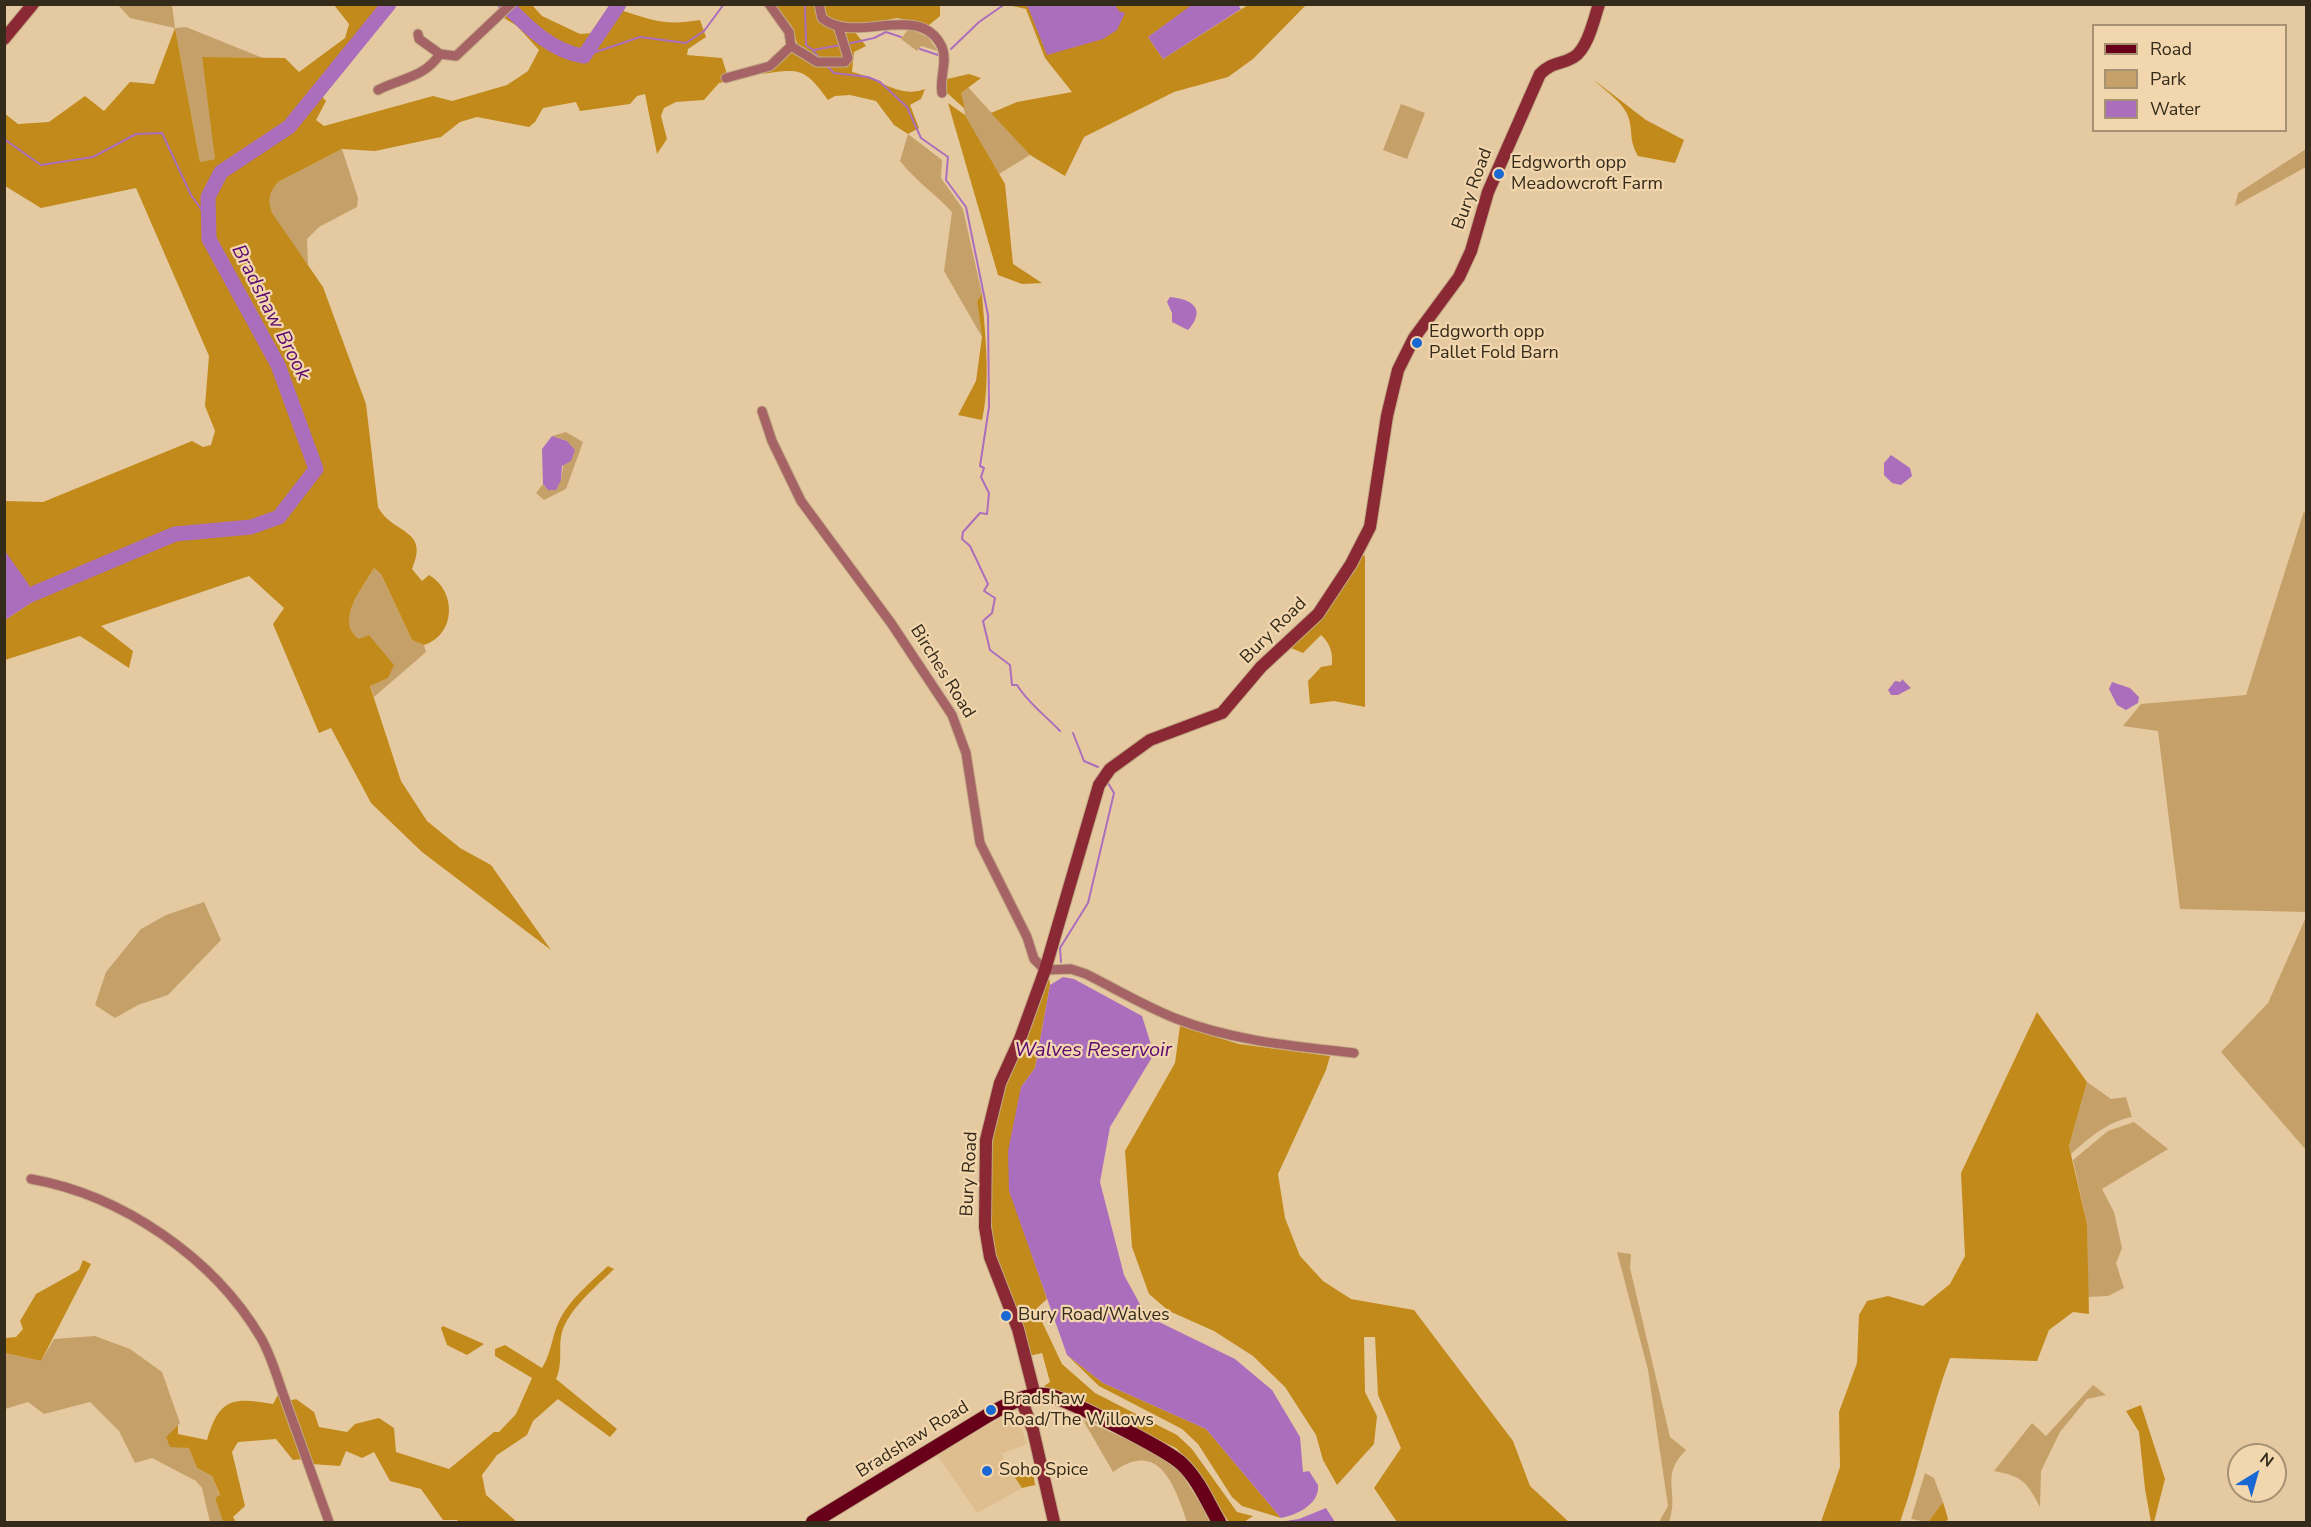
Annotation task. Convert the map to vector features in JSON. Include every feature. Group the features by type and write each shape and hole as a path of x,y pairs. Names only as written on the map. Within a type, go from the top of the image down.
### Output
{"main road":[{"path":"1028,1398 1052,1396 1174,1456 1192,1476 1219,1522"},
{"name":"Bradshaw Road","path":"813,1522 990,1414 1028,1398"}],"street":[{"path":"4,39 33,4"},
{"path":"418,34 419,39 440,54 456,56 511,4"},
{"path":"726,78 770,66 790,46 789,32 769,4"},
{"path":"790,46 824,63 848,60 839,29 822,18 819,4"},
{"name":"Bury Road","path":"1052,1522 1033,1430 1018,1329 990,1257 985,1227 986,1151 1000,1083 1020,1039 1045,970 1097,793 1106,774 1117,763 1160,735 1222,713 1261,667 1318,614 1359,551 1371,520 1387,416 1398,370 1414,338 1459,278 1471,251 1488,192 1540,74 1555,62 1575,57 1583,46 1599,4"},
{"path":"839,29 897,23 922,29 938,41 942,49 942,93"},
{"path":"378,90 400,79 414,78 440,54"},
{"name":"Birches Road","path":"762,411 772,441 801,501 891,623 952,715 966,753 980,843 1027,937 1034,959 1045,970"},
{"path":"1045,970 1071,969 1086,974 1177,1019 1208,1028 1283,1045 1354,1053"},
{"path":"31,1179 64,1186 124,1212 187,1254 231,1293 268,1353 329,1522"}],"shaded area":[{"path":"334,5 383,5 316,90 326,101 316,120 324,126 433,96 452,101 507,85 528,71 539,50 517,26 504,18 519,5 532,5 542,16 580,34 604,32 620,10 668,22 700,20 706,37 688,49 687,55 722,58 729,81 719,83 704,100 676,102 664,108 661,116 667,139 657,154 645,94 637,96 630,104 580,111 576,102 543,108 535,122 529,127 477,117 460,122 441,137 375,151 342,149 278,182 270,196 272,213 323,287 366,404 378,507 392,523 413,539 416,556 412,569 422,581 429,575 438,582 445,591 448,602 447,623 435,640 424,645 412,640 381,574 374,568 353,604 350,614 349,623 352,632 359,639 369,635 394,665 388,678 370,686 401,781 427,821 460,848 491,865 551,950 422,852 371,803 331,728 319,733 273,624 284,608 249,576 101,626 133,651 129,668 80,636 5,660 5,620 34,601 5,551 5,501 43,502 192,441 203,447 211,445 215,431 205,406 209,356 136,188 41,208 5,186 4,113 18,124 49,122 85,96 104,111 130,82 154,84 175,28 200,162 215,159 202,57 285,58 299,72 345,38 349,24"},
{"path":"774,5 940,5 940,16 929,25 897,18 851,27 866,46 854,52 852,72 898,90 925,89 921,99 910,105 919,128 908,134 894,125 876,101 850,95 835,96 828,100 813,82 801,73 786,71 763,74 784,60 797,43 791,25"},
{"path":"1008,5 1193,5 1148,37 1163,59 1248,5 1306,5 1253,59 1228,77 1174,92 1084,137 1065,176 1030,155 991,113 1017,102 1072,92 1045,58 1026,9"},
{"path":"969,74 981,78 961,93 965,109 946,92 947,79"},
{"path":"1594,80 1646,120 1684,140 1675,163 1638,156 1633,146 1627,113"},
{"path":"948,103 965,115 1005,184 1013,264 1042,283 1022,284 998,275"},
{"path":"982,294 987,373 982,420 958,415 976,381 982,337 977,301"},
{"path":"1365,555 1365,707 1334,701 1310,704 1308,681 1321,667 1332,665 1330,648 1321,635 1303,653 1291,648 1319,620 1360,558"},
{"path":"1045,977 1049,977 1050,985 1035,1068 1021,1087 1010,1191 1047,1299 1036,1309 1062,1364 1095,1393 1177,1435 1192,1449 1237,1512 1253,1516 1244,1522 1229,1522 1187,1459 1176,1448 1044,1386 1050,1382 1042,1353 1029,1356 994,1258 989,1227 990,1140 1003,1086 1020,1055"},
{"path":"2037,1012 2087,1082 2069,1146 2087,1224 2089,1314 2073,1312 2049,1330 2037,1361 1950,1358 1900,1522 1821,1522 1840,1467 1839,1412 1857,1363 1859,1315 1867,1301 1888,1296 1923,1306 1950,1284 1965,1256 1961,1173"},
{"path":"1180,1026 1239,1044 1330,1056 1326,1070 1278,1174 1285,1218 1300,1256 1323,1281 1351,1299 1414,1310 1513,1441 1530,1486 1569,1522 1397,1522 1374,1488 1401,1448 1378,1395 1375,1337 1364,1337 1365,1392 1377,1416 1374,1444 1337,1485 1323,1460 1316,1435 1285,1387 1253,1356 1214,1331 1169,1311 1149,1294 1132,1247 1125,1151 1175,1063"},
{"path":"83,1260 91,1264 41,1361 5,1353 5,1338 16,1337 23,1329 20,1321 36,1294 79,1270"},
{"path":"608,1266 614,1269 572,1312 563,1329 560,1341 560,1366 556,1379 617,1429 610,1437 558,1399 533,1421 527,1435 497,1455 482,1475 486,1495 517,1522 443,1520 421,1489 390,1481 374,1452 362,1458 346,1451 340,1466 311,1464 288,1401 296,1399 314,1412 319,1427 347,1432 355,1424 379,1418 394,1428 396,1452 449,1469 494,1432 499,1432 516,1414 532,1378 495,1356 495,1349 505,1345 542,1368 557,1325 565,1311"},
{"path":"443,1326 484,1344 467,1355 447,1345 441,1328"},
{"path":"1067,1355 1103,1383 1206,1429 1281,1518 1242,1506 1232,1497 1198,1444 1182,1429 1099,1386"},
{"path":"279,1393 303,1459 293,1460 276,1439 238,1442 232,1452 245,1506 233,1517 236,1522 223,1522 215,1498 220,1495 212,1476 197,1468 189,1448 170,1447 166,1437 178,1425 178,1434 207,1440 223,1408 238,1401 273,1404"},
{"path":"2141,1405 2165,1479 2154,1522 2151,1522 2145,1489 2139,1432 2126,1411"},
{"path":"1006,1418 1021,1427 1027,1444 1001,1454 1022,1488 977,1513 937,1455 999,1419"},
{"path":"1033,1471 1035,1485 1022,1488 1014,1476"},
{"path":"1943,1502 1948,1519 1946,1522 1928,1522"}],"green space":[{"path":"118,5 172,5 175,28 130,18"},
{"path":"186,27 263,58 202,57 216,159 200,162 175,28"},
{"path":"909,28 928,37 938,51 921,46 917,51 901,39"},
{"path":"968,87 1030,155 999,174 965,115 961,93"},
{"path":"1401,104 1425,113 1407,159 1383,150"},
{"path":"908,134 942,160 941,178 963,209 982,294 977,301 982,337 944,271 952,212 900,161"},
{"path":"342,149 358,198 357,207 319,227 307,239 308,265 274,218 268,197 278,182"},
{"path":"2306,149 2306,167 2235,206 2238,193"},
{"path":"566,432 583,442 566,489 544,500 536,493 543,484 548,490 561,480 567,441 552,436"},
{"path":"2304,511 2306,517 2306,912 2180,909 2158,731 2123,726 2141,704 2246,695"},
{"path":"374,568 381,574 412,640 424,645 426,652 374,697 370,685 388,678 358,641 348,622 354,601"},
{"path":"204,902 221,940 168,995 138,1005 115,1018 95,1005 106,972 141,929 166,915"},
{"path":"2306,917 2306,1150 2221,1052 2268,1003"},
{"path":"2087,1082 2111,1099 2126,1097 2132,1117 2107,1126 2071,1154 2069,1146"},
{"path":"2134,1122 2168,1149 2102,1189 2114,1212 2122,1248 2116,1263 2124,1288 2108,1296 2088,1297 2087,1224 2073,1160 2108,1131"},
{"path":"1617,1252 1631,1254 1630,1268 1670,1437 1686,1450 1678,1460 1672,1476 1672,1511 1669,1522 1659,1522 1668,1506 1648,1370"},
{"path":"95,1336 130,1349 162,1372 180,1423 166,1438 181,1447 189,1448 197,1468 212,1476 220,1496 215,1498 223,1522 210,1522 202,1488 196,1481 152,1458 135,1463 119,1431 90,1402 44,1414 28,1402 5,1409 5,1353 41,1361 54,1339"},
{"path":"2093,1385 2106,1395 2087,1399 2060,1432 2041,1471 2040,1507 2023,1482 2011,1475 1994,1471 2032,1423 2046,1436"},
{"path":"1083,1420 1149,1449 1176,1465 1212,1522 1187,1522 1170,1481 1153,1463 1142,1460 1129,1463 1113,1472"},
{"path":"1925,1473 1934,1478 1943,1502 1928,1522 1911,1519"}],"water":[{"path":"1193,4 1238,5 1241,9 1163,59 1148,37"},
{"path":"1021,5 1115,5 1119,11 1125,13 1117,30 1103,39 1047,55 1028,7"},
{"path":"1170,297 1185,300 1194,306 1196,316 1188,330 1172,322 1172,313 1167,302"},
{"path":"552,436 567,441 575,450 571,461 562,466 561,480 556,490 548,490 543,484 542,449"},
{"path":"1891,455 1910,468 1912,476 1901,485 1892,483 1884,475 1884,463"},
{"path":"5,551 29,585 34,601 5,620"},
{"path":"1902,679 1911,688 1898,695 1891,695 1888,690 1895,681 1901,682"},
{"path":"2112,682 2130,688 2139,697 2138,703 2126,710 2117,705 2109,689"},
{"name":"Walves Reservoir","path":"1063,977 1074,979 1142,1016 1154,1054 1110,1127 1100,1182 1124,1275 1142,1308 1155,1320 1235,1359 1272,1390 1300,1437 1303,1472 1309,1471 1318,1485 1318,1492 1311,1503 1294,1514 1281,1518 1206,1429 1103,1383 1067,1355 1009,1191 1008,1151 1021,1087 1035,1068 1050,985"},
{"path":"1326,1508 1335,1522 1279,1522 1299,1519"}],"waterway":[{"name":"Bradshaw Brook","path":"4,606 175,534 251,527 279,517 316,469 278,365 209,239 208,197 221,172 289,127 389,4"},
{"name":"Bradshaw Brook","path":"505,4 531,29 551,44 572,54 584,56 619,4"},
{"path":"584,56 640,37 686,43 704,31 724,4"},
{"path":"805,4 806,45 813,50 841,45"},
{"path":"951,49 979,22 1005,4"},
{"path":"847,44 874,38 886,32 901,37"},
{"path":"920,49 938,55"},
{"path":"813,50 821,60"},
{"path":"825,64 834,73 868,77 880,82 907,107 921,138 948,157 946,180 966,207 988,315 989,407 980,466 984,468 981,477 989,493 987,514 980,513 963,532 962,539 970,546 988,584 984,591 995,598 992,613 983,621 990,650 1010,665 1012,685 1017,685 1031,703 1060,731"},
{"path":"4,139 41,165 93,157 136,134 162,133 191,195 209,220"},
{"path":"1073,733 1084,761 1098,767"},
{"path":"1061,962 1060,948 1088,903 1114,793 1108,783"}],"place":[{"name":"Edgworth opp Meadowcroft Farm","path":"1499,174"},
{"name":"Edgworth opp Pallet Fold Barn","path":"1417,343"},
{"name":"Bury Road/Walves","path":"1006,1316"},
{"name":"Bradshaw Road/The Willows","path":"991,1410"},
{"name":"Soho Spice","path":"987,1471"}]}
